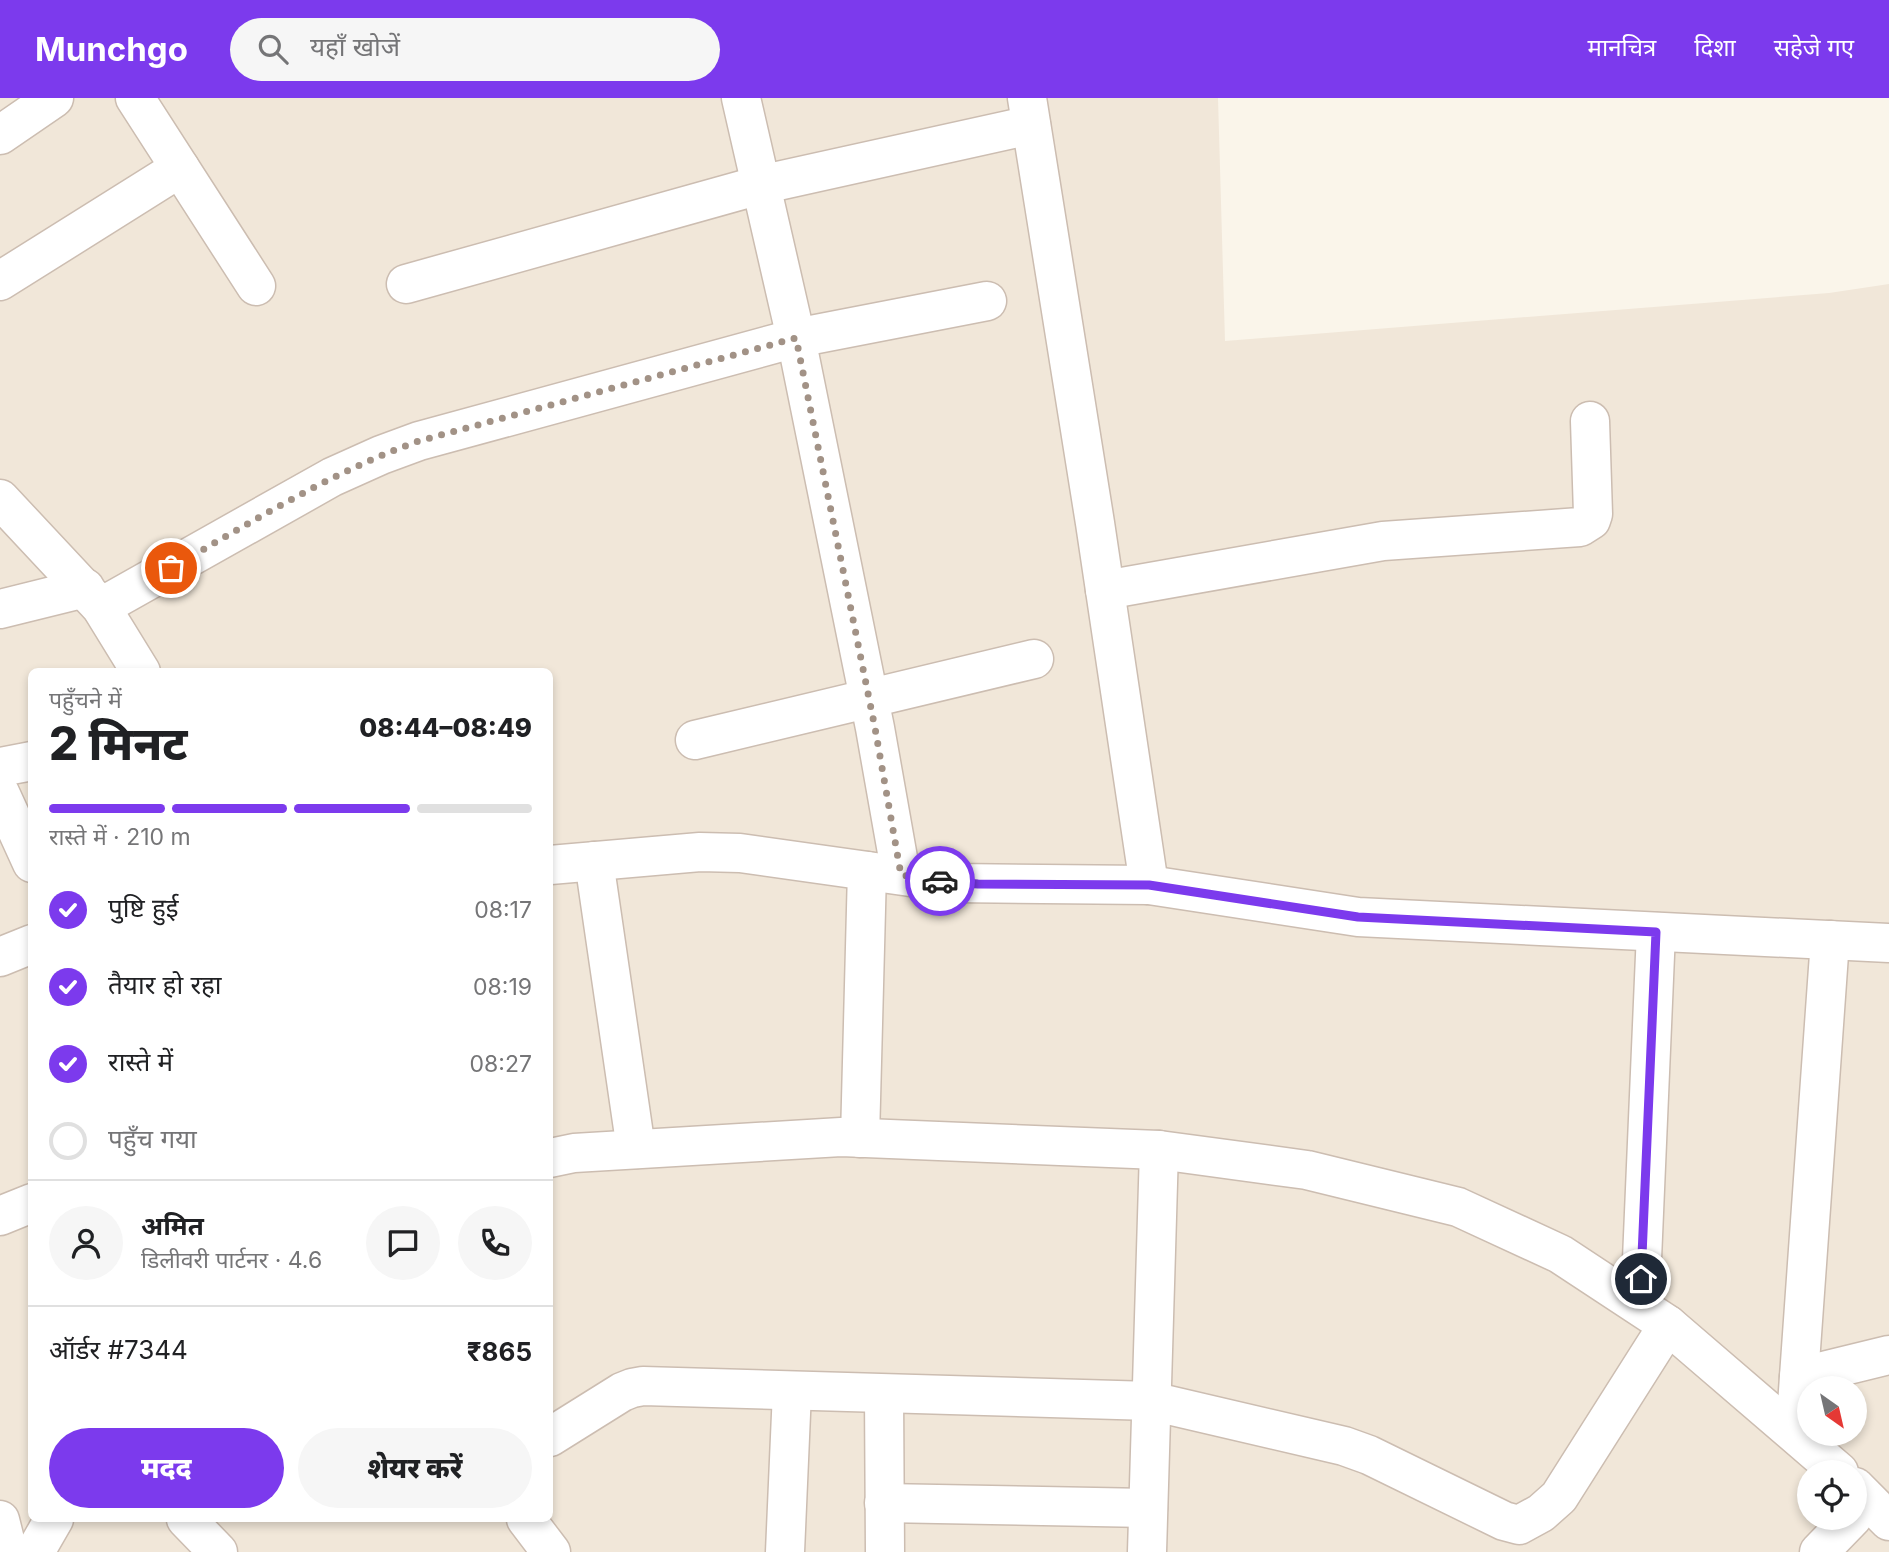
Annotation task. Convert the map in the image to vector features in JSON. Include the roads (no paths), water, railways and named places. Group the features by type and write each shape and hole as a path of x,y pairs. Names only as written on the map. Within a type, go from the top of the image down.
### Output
{"street":[{"path":"0,135 54,98"},
{"path":"135,98 256,286"},
{"path":"741,98 796,338 868,699 884,873 860,1138"},
{"path":"406,284 1029,111 1149,885"},
{"path":"0,281 180,168"},
{"path":"0,609 93,598 332,477 381,454 419,441 796,338 987,301"},
{"path":"1105,590 1383,541 1580,527 1591,520 1593,514 1590,421"},
{"path":"0,499 93,598 138,668"},
{"path":"695,740 1034,659"},
{"path":"0,767 28,762"},
{"path":"0,793 28,854"},
{"path":"553,865 700,852 740,853 965,883 1149,885 1358,917 1889,943"},
{"path":"594,861 636,1149"},
{"path":"553,1435 622,1392 643,1386 1151,1401 1344,1446 1369,1455 1504,1521 1510,1538 1559,1497 1654,1316 1656,932"},
{"path":"1799,1376 1830,940"},
{"path":"0,957 28,946"},
{"path":"553,1157 574,1153 841,1137 1159,1150 1307,1170 1458,1207 1560,1254 1654,1316 1825,1460"},
{"path":"1147,1552 1159,1150"},
{"path":"0,1216 28,1205"},
{"path":"1803,1376 1889,1355"},
{"path":"785,1552 792,1391"},
{"path":"884,1394 885,1552"},
{"path":"1795,1433 1797,1405"},
{"path":"884,1503 1148,1508"},
{"path":"0,1520 8,1552"},
{"path":"35,1552 52,1522"},
{"path":"189,1522 218,1552"},
{"path":"528,1522 551,1552"},
{"path":"1819,1552 1842,1530"}]}
